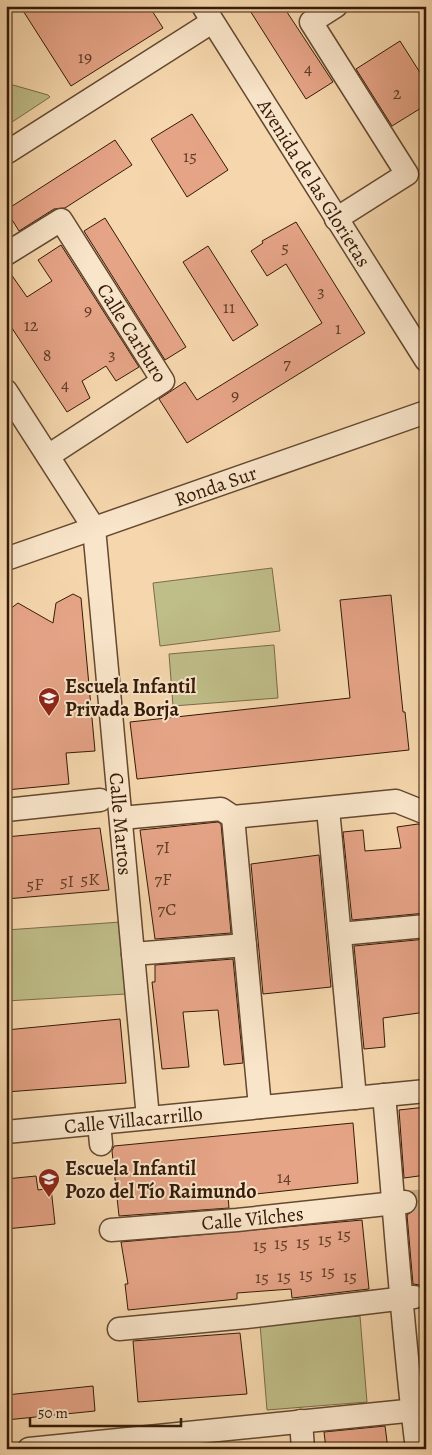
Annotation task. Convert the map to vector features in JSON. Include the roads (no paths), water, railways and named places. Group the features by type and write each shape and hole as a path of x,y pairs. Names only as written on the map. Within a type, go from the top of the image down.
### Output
{"street":[{"path":"336,6 311,22 407,174 336,219"},
{"path":"6,153 207,14"},
{"name":"Avenida de las Glorietas","path":"207,14 426,360"},
{"name":"Calle Carburo","path":"6,254 61,220 164,381 48,456"},
{"path":"6,390 94,528"},
{"name":"Ronda Sur","path":"6,560 426,412"},
{"name":"Calle Martos","path":"94,528 148,1118"},
{"name":"Calle Martos","path":"6,810 100,800"},
{"path":"121,818 221,809 233,817 396,801 426,813"},
{"path":"328,808 355,1098"},
{"path":"233,817 260,1107"},
{"path":"340,934 426,926"},
{"path":"133,954 245,945"},
{"name":"Calle Villacarrillo","path":"6,1132 100,1133 148,1118 426,1091"},
{"path":"384,1096 400,1202 407,1298 419,1410 417,1449"},
{"name":"Calle Vilches","path":"111,1230 237,1220 400,1202"},
{"path":"119,1329 246,1317 407,1298"},
{"path":"29,1449 189,1440 301,1421 419,1410"},
{"path":"301,1421 303,1449"}],"tunnel":[{"path":"405,1202 426,1200"}],"place":[{"name":"Escuela Infantil Privada Borja","path":"49,717"},
{"name":"Escuela Infantil Pozo del Tío Raimundo","path":"49,1198"}]}
